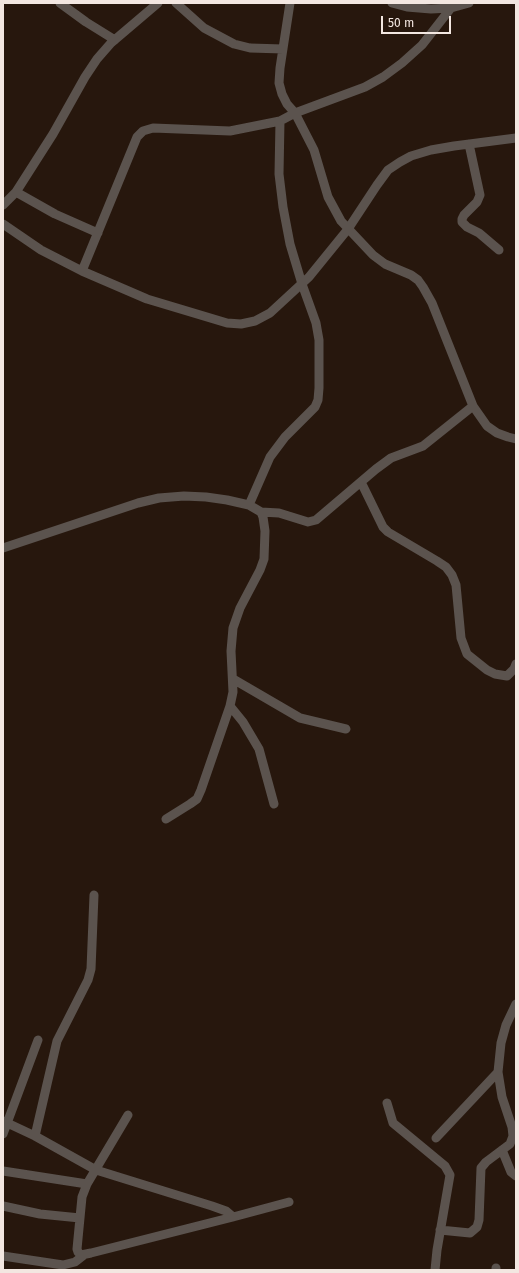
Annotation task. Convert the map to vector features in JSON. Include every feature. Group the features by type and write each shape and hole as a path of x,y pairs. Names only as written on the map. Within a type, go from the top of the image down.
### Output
{"street":[{"path":"60,3 114,40"},
{"path":"3,205 16,192 53,134 97,59 114,40 158,3"},
{"path":"176,3 204,28 234,44 250,48 283,49"},
{"path":"290,3 279,83 287,104 295,113 314,150 328,197 348,229 380,260 418,280 432,303 473,406 487,426 497,433 516,439"},
{"path":"392,3 407,7 431,9 451,8 469,3"},
{"path":"82,271 137,137 144,131 153,128 230,131 280,121 295,113 365,87 383,77 402,63 422,45 451,8"},
{"path":"249,505 270,456 284,437 310,413 318,400 319,340 316,324 290,244 280,187 280,121"},
{"path":"3,224 41,250 82,271 147,299 227,323 241,324 254,321 270,313 309,277 348,229 388,170 411,156 431,150 516,138"},
{"path":"469,144 480,195 477,202 462,219 462,222 467,227 479,233 499,250"},
{"path":"16,192 55,214 98,233"},
{"path":"260,512 279,513 308,522 313,522 376,468 390,458 423,446 473,406"},
{"path":"361,482 383,527 388,532 446,567 452,575 456,585 461,638 467,654 487,670 495,674 507,676 514,669 516,664"},
{"path":"3,548 138,503 160,498 184,496 206,497 249,505 260,512 265,526 264,559 260,570 240,608 235,624 231,651 233,692 230,706 197,799 166,819"},
{"path":"233,679 300,718 346,729"},
{"path":"230,706 243,722 258,749 274,804"},
{"path":"35,1136 57,1041 88,980 92,969 94,895"},
{"path":"440,1230 470,1233 477,1227 479,1220 482,1176 481,1168 486,1162 510,1144 514,1135 502,1097 498,1072 501,1043 506,1025 516,1004"},
{"path":"3,1134 5,1122 38,1040"},
{"path":"436,1138 498,1072"},
{"path":"387,1103 393,1123 445,1166 450,1175 440,1230 435,1270"},
{"path":"84,1255 81,1255 78,1252 82,1197 87,1184 128,1115"},
{"path":"5,1122 35,1136 96,1170 212,1206 226,1211 233,1217"},
{"path":"502,1150 511,1172 516,1176"},
{"path":"3,1171 87,1184"},
{"path":"3,1256 63,1265 75,1262 84,1255 290,1202"},
{"path":"3,1206 40,1214 80,1218"}]}
